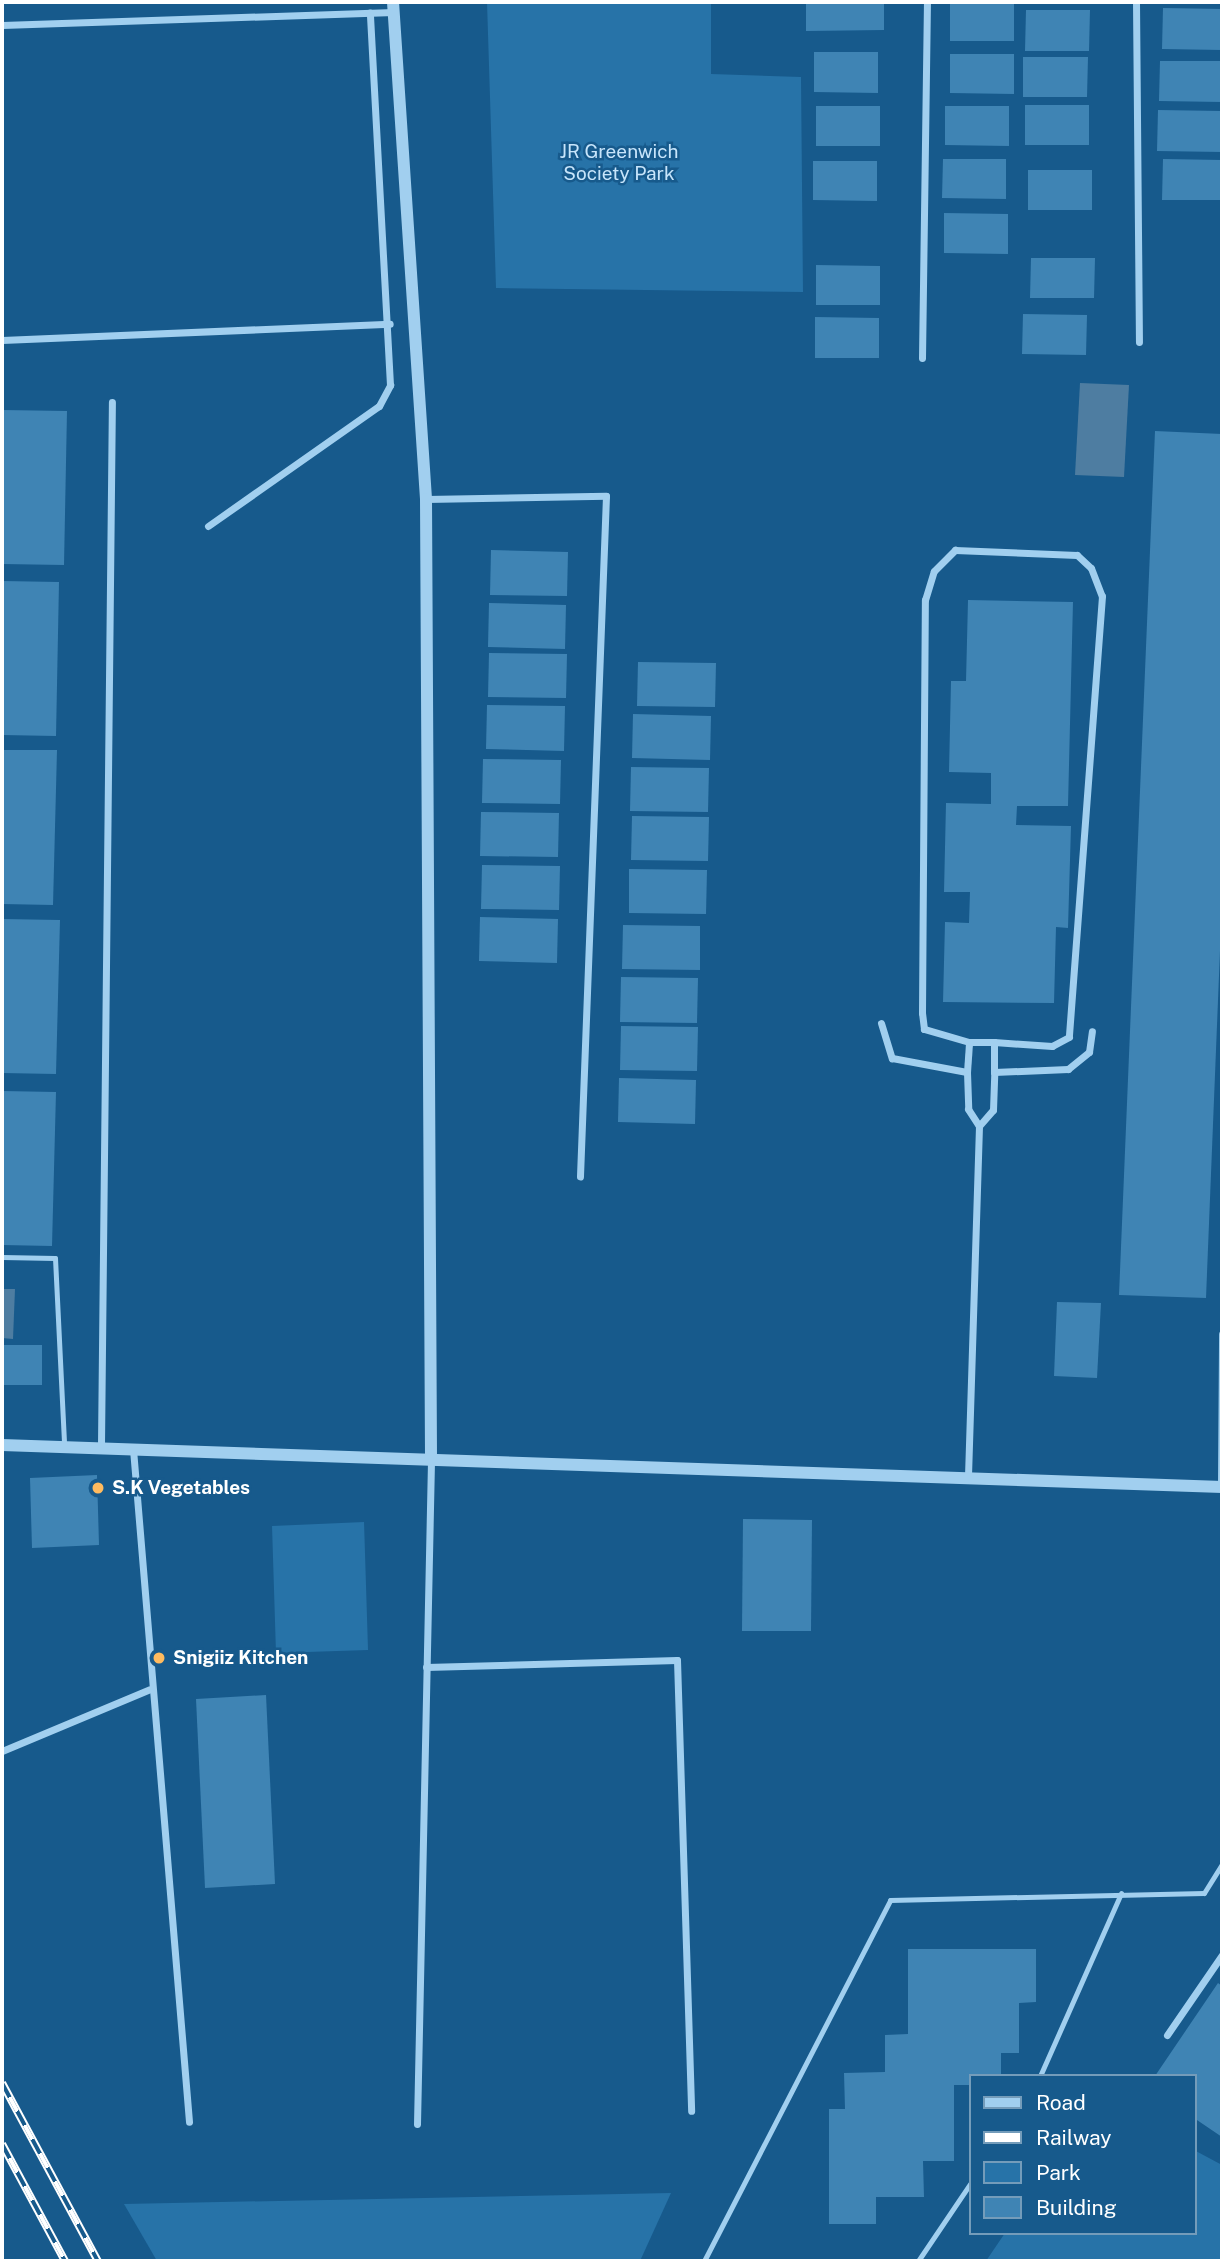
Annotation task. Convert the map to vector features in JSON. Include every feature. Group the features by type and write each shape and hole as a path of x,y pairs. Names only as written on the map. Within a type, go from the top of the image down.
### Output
{"street":[{"path":"922,358 927,2"},
{"path":"1136,2 1139,342"},
{"path":"2,24 370,13 393,7 426,499 431,1460 417,2124"},
{"path":"208,526 379,406 390,385 390,324 370,13"},
{"path":"2,340 390,324"},
{"path":"101,1444 112,402"},
{"path":"426,499 606,496 580,1177"},
{"path":"955,550 1077,555 1091,568 1102,596 1069,1037 1052,1046 968,1042 924,1029 922,1013 925,600 934,570 955,550"},
{"path":"881,1023 892,1058 967,1072"},
{"path":"994,1072 1068,1069 1088,1052 1092,1031"},
{"path":"968,1042 968,1109 979,1126 968,1481"},
{"path":"979,1126 993,1110 994,1042"},
{"path":"2,1445 101,1444 968,1481 1222,1487 1222,1334"},
{"path":"132,1446 150,1689 189,2122"},
{"path":"426,1667 677,1660 691,2111"},
{"path":"2,1751 150,1689"},
{"path":"1167,2035 1222,1955"}],"lane":[{"path":"2,1257 55,1258 64,1445"},
{"path":"704,2261 890,1900 1204,1893 1222,1864"},
{"path":"1041,2074 1121,1893"},
{"path":"918,2261 968,2187"}],"green space":[{"name":"JR Greenwich Society Park","path":"487,2 711,2 711,74 801,77 803,292 496,288"},
{"path":"364,1522 368,1650 276,1653 272,1526"},
{"path":"1196,2151 1222,2165 1222,2261 986,2261 1004,2235 1196,2235"},
{"path":"671,2193 640,2261 157,2261 124,2204"}],"shaded area":[{"path":"1080,383 1129,385 1124,477 1075,475"},
{"path":"2,1289 15,1289 13,1339 2,1338"}],"building":[{"path":"806,2 884,2 884,30 806,31"},
{"path":"950,2 1014,2 1014,41 950,41"},
{"path":"1163,8 1222,9 1222,50 1162,49"},
{"path":"1026,10 1090,10 1089,51 1025,51"},
{"path":"814,52 878,52 878,93 814,92"},
{"path":"950,54 1014,54 1014,94 950,93"},
{"path":"1023,57 1088,57 1087,97 1023,97"},
{"path":"1160,61 1222,61 1222,102 1159,101"},
{"path":"1025,105 1089,105 1089,145 1025,145"},
{"path":"816,106 880,106 880,146 816,146"},
{"path":"945,106 1009,106 1009,146 945,145"},
{"path":"1158,110 1222,111 1222,152 1157,151"},
{"path":"943,159 1006,159 1006,199 942,198"},
{"path":"1163,159 1222,160 1222,200 1162,200"},
{"path":"813,161 877,161 877,201 813,200"},
{"path":"1028,170 1092,170 1092,210 1028,210"},
{"path":"944,213 1008,214 1008,254 944,253"},
{"path":"1031,258 1095,258 1094,298 1030,298"},
{"path":"816,265 880,266 880,305 816,305"},
{"path":"1023,314 1087,315 1086,355 1022,354"},
{"path":"815,317 879,318 879,358 815,358"},
{"path":"2,410 67,411 64,565 2,564"},
{"path":"1155,431 1222,434 1222,901 1206,1298 1119,1295"},
{"path":"491,550 568,552 567,596 490,595"},
{"path":"2,581 59,582 56,736 2,735"},
{"path":"968,600 1073,602 1068,806 1017,806 1016,825 1071,826 1068,928 1056,927 1054,1003 943,1002 945,922 969,923 970,892 944,892 946,803 991,804 991,773 949,772 951,681 966,681"},
{"path":"489,603 566,605 565,649 488,647"},
{"path":"489,653 567,654 566,698 488,697"},
{"path":"638,662 716,663 715,707 637,706"},
{"path":"487,705 565,706 564,751 486,749"},
{"path":"633,714 711,716 710,760 632,758"},
{"path":"2,750 57,750 53,905 2,904"},
{"path":"483,759 561,760 560,804 482,803"},
{"path":"631,767 709,768 708,812 630,811"},
{"path":"481,812 559,813 558,857 480,856"},
{"path":"632,816 709,817 708,861 631,860"},
{"path":"482,865 560,866 559,910 481,909"},
{"path":"629,869 707,870 706,914 629,913"},
{"path":"480,917 558,919 557,963 479,961"},
{"path":"2,919 60,920 56,1074 2,1073"},
{"path":"623,925 700,926 700,970 622,969"},
{"path":"621,977 698,978 697,1023 620,1022"},
{"path":"621,1026 698,1027 697,1071 620,1070"},
{"path":"619,1078 696,1080 695,1124 618,1122"},
{"path":"2,1091 56,1092 52,1246 2,1245"},
{"path":"1057,1302 1101,1303 1097,1378 1054,1376"},
{"path":"2,1345 42,1345 42,1385 2,1385"},
{"path":"97,1475 99,1545 32,1548 30,1478"},
{"path":"743,1519 812,1520 811,1631 742,1631"},
{"path":"266,1695 275,1884 205,1888 196,1699"},
{"path":"908,1949 1036,1949 1036,2002 1019,2003 1019,2053 1001,2053 1001,2074 968,2074 968,2085 954,2085 954,2161 923,2161 924,2197 876,2197 876,2224 829,2224 829,2109 845,2109 844,2073 885,2072 885,2035 908,2034"},
{"path":"1218,1983 1222,1986 1222,2137 1196,2119 1196,2074 1156,2074"}],"railway":[{"path":"2,2083 98,2261"},
{"path":"2,2144 65,2261"}],"place":[{"name":"S.K Vegetables","path":"98,1488"},
{"name":"Snigiiz Kitchen","path":"159,1658"}]}
